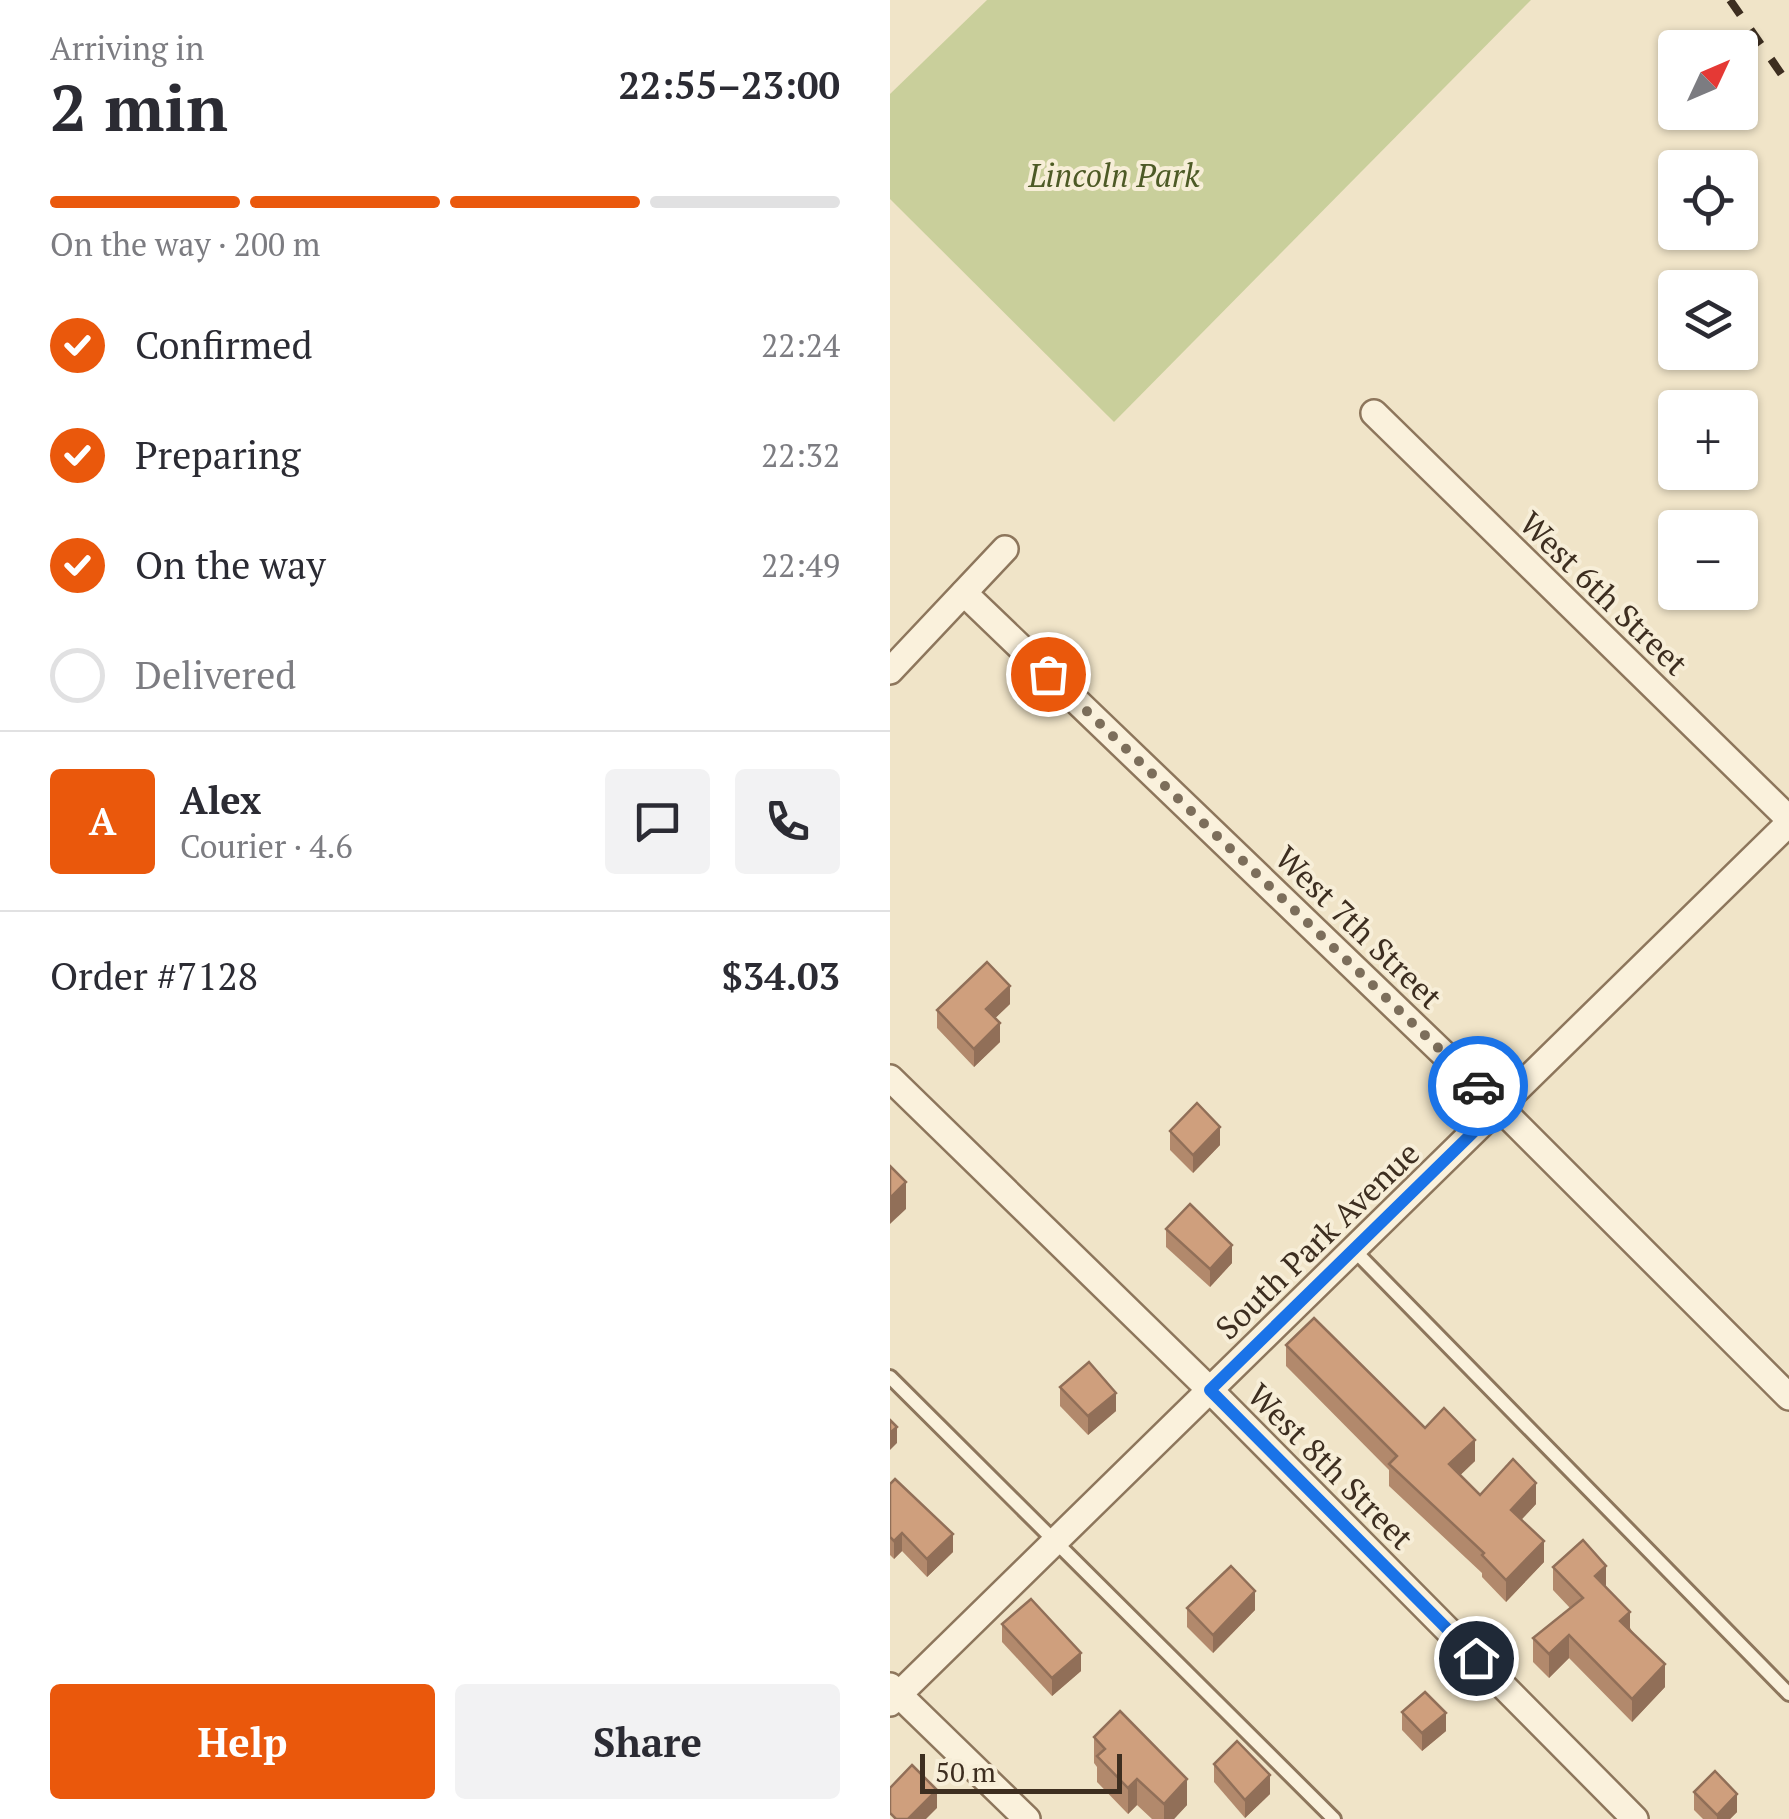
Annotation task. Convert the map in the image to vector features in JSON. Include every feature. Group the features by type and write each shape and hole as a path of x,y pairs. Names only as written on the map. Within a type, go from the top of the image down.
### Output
{"street":[{"name":"West 6th Street","path":"1374,413 1789,821"},
{"path":"890,671 1005,549"},
{"name":"West 7th Street","path":"964,593 1499,1107 1789,1398"},
{"name":"South Park Avenue","path":"893,1694 1056,1541 1789,821"},
{"name":"West 8th Street","path":"890,1078 1210,1390 1635,1819"},
{"path":"893,1694 1027,1819"}],"lane":[{"path":"1353,1250 1789,1694"},
{"path":"890,1377 1334,1819"}],"green space":[{"name":"Lincoln Park","path":"987,0 1531,0 1114,422 890,199 890,94"}],"building":[{"path":"987,962 1010,986 986,1009 1000,1023 974,1049 937,1010"},
{"path":"1197,1103 1220,1127 1193,1155 1170,1131"},
{"path":"890,1166 906,1182 890,1198"},
{"path":"1190,1204 1232,1245 1210,1269 1166,1229"},
{"path":"1314,1318 1425,1428 1444,1408 1475,1440 1449,1464 1480,1495 1513,1459 1536,1483 1511,1510 1544,1541 1506,1580 1484,1553 1389,1464 1397,1456 1286,1345"},
{"path":"1089,1362 1116,1393 1088,1416 1060,1387"},
{"path":"895,1479 953,1534 927,1559 902,1533 894,1541 890,1537 890,1484"},
{"path":"1583,1540 1606,1566 1595,1576 1630,1612 1620,1621 1665,1664 1632,1699 1569,1635 1549,1654 1533,1638 1583,1598 1553,1567"},
{"path":"1231,1566 1255,1591 1213,1635 1187,1608"},
{"path":"1031,1599 1081,1653 1052,1678 1002,1624"},
{"path":"1425,1692 1446,1713 1422,1733 1402,1712"},
{"path":"1120,1711 1187,1779 1164,1804 1137,1779 1128,1788 1097,1756 1105,1749 1094,1737"},
{"path":"1237,1741 1270,1775 1245,1800 1214,1764"},
{"path":"912,1765 937,1790 908,1819 896,1819 890,1813 890,1788"},
{"path":"1715,1771 1737,1794 1717,1815 1694,1792"}],"railway":[{"path":"1730,0 1789,85"}],"way so far":[{"path":"1048,674 1478,1086"}],"route":[{"path":"1476,1658 1210,1390 1499,1107 1478,1086"}]}
